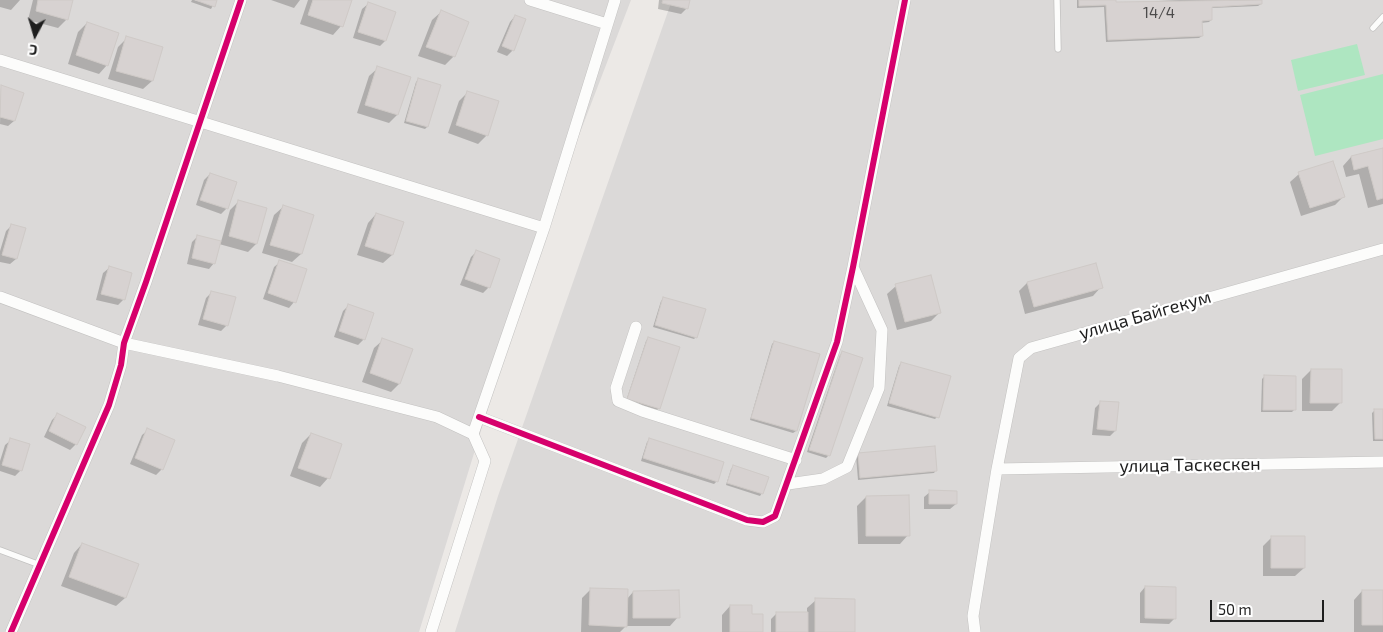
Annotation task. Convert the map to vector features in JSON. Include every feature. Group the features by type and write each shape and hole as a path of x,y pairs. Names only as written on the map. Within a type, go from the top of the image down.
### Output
{"street":[{"path":"11,632 109,405 121,365 124,342 241,0"},
{"path":"530,0 608,24"},
{"path":"431,632 485,462 473,434 544,228 615,0"},
{"path":"478,417 747,520 763,522 775,516 788,484 837,342 905,0"},
{"path":"0,60 544,228"},
{"name":"улица Байгекум","path":"975,632 973,616 997,469 1019,358 1031,348 1383,249"},
{"path":"788,484 823,479 847,467 879,388 882,330 853,267"},
{"path":"0,297 124,342 278,376 436,417 473,434"},
{"path":"636,327 616,388 618,400 642,411 796,460"},
{"name":"улица Таскескен","path":"997,469 1383,462"}],"lane":[{"path":"1057,0 1058,48"},
{"path":"1374,28 1383,17"},
{"path":"0,550 40,565"}],"shaded area":[{"path":"0,0 631,0 543,229 419,632 0,632"},
{"path":"672,0 1383,0 1383,632 455,632 498,496"}],"green space":[{"path":"1357,44 1365,75 1298,91 1291,60"},
{"path":"1383,74 1383,139 1315,156 1300,95"}],"building":[{"path":"38,0 73,0 68,20 36,11"},
{"path":"195,0 217,0 215,7"},
{"path":"313,0 352,0 343,27 308,15"},
{"path":"663,0 690,0 688,9 662,3"},
{"path":"1079,0 1116,0 1116,2 1262,0 1262,4 1212,7 1212,20 1202,21 1203,36 1108,40 1106,5 1079,6"},
{"path":"368,2 396,12 386,41 358,32"},
{"path":"441,10 469,22 455,57 426,47"},
{"path":"515,15 526,19 514,51 502,46"},
{"path":"87,22 119,33 108,66 76,55"},
{"path":"126,36 163,47 153,81 116,71"},
{"path":"377,66 411,77 398,115 365,105"},
{"path":"418,78 441,85 428,127 406,121"},
{"path":"1,85 24,93 15,121 0,117"},
{"path":"467,91 499,101 488,136 456,125"},
{"path":"1383,148 1383,198 1377,200 1368,166 1354,170 1351,156"},
{"path":"1333,161 1345,197 1310,208 1298,172"},
{"path":"210,173 237,182 228,209 200,200"},
{"path":"238,200 267,208 257,244 229,236"},
{"path":"283,205 314,215 302,254 270,245"},
{"path":"376,213 404,222 393,255 365,246"},
{"path":"11,224 26,228 17,259 2,255"},
{"path":"197,235 221,241 215,264 192,258"},
{"path":"476,250 500,259 490,288 465,279"},
{"path":"279,260 307,269 296,303 268,293"},
{"path":"1096,263 1103,288 1034,307 1027,282"},
{"path":"109,266 132,273 125,300 101,294"},
{"path":"931,275 941,313 905,322 895,284"},
{"path":"211,291 236,297 228,326 203,319"},
{"path":"663,297 706,309 697,338 655,325"},
{"path":"348,304 374,313 365,340 339,331"},
{"path":"648,337 680,347 660,409 627,399"},
{"path":"382,338 413,349 400,384 370,373"},
{"path":"774,341 820,354 797,431 751,418"},
{"path":"842,351 863,358 830,456 809,450"},
{"path":"901,362 951,376 939,418 889,403"},
{"path":"1311,369 1342,369 1342,403 1310,403"},
{"path":"1264,375 1296,376 1296,410 1263,410"},
{"path":"1100,401 1119,402 1116,431 1097,429"},
{"path":"1374,409 1383,409 1383,439 1375,439"},
{"path":"57,413 86,427 77,445 49,431"},
{"path":"147,428 175,440 163,470 135,458"},
{"path":"311,433 342,444 330,479 298,468"},
{"path":"10,438 30,444 22,471 2,465"},
{"path":"649,438 724,462 718,482 643,458"},
{"path":"935,446 937,471 860,478 858,453"},
{"path":"733,465 769,477 763,494 727,483"},
{"path":"929,490 957,491 957,504 929,504"},
{"path":"909,495 910,536 866,536 866,496"},
{"path":"1271,536 1305,536 1305,568 1271,568"},
{"path":"82,543 139,564 126,598 69,577"},
{"path":"1145,586 1176,587 1176,619 1145,618"},
{"path":"590,588 628,589 627,627 589,625"},
{"path":"679,590 680,618 633,618 633,591"},
{"path":"1362,590 1383,590 1383,625 1362,625"},
{"path":"815,598 855,599 855,632 815,632"},
{"path":"730,605 752,605 752,614 763,614 763,632 730,632"},
{"path":"776,612 808,612 808,632 776,632"}],"cycle path":[{"path":"11,632 109,405 121,365 124,343 241,0"},
{"path":"479,417 747,520 763,522 775,516 837,342 905,0"}]}
